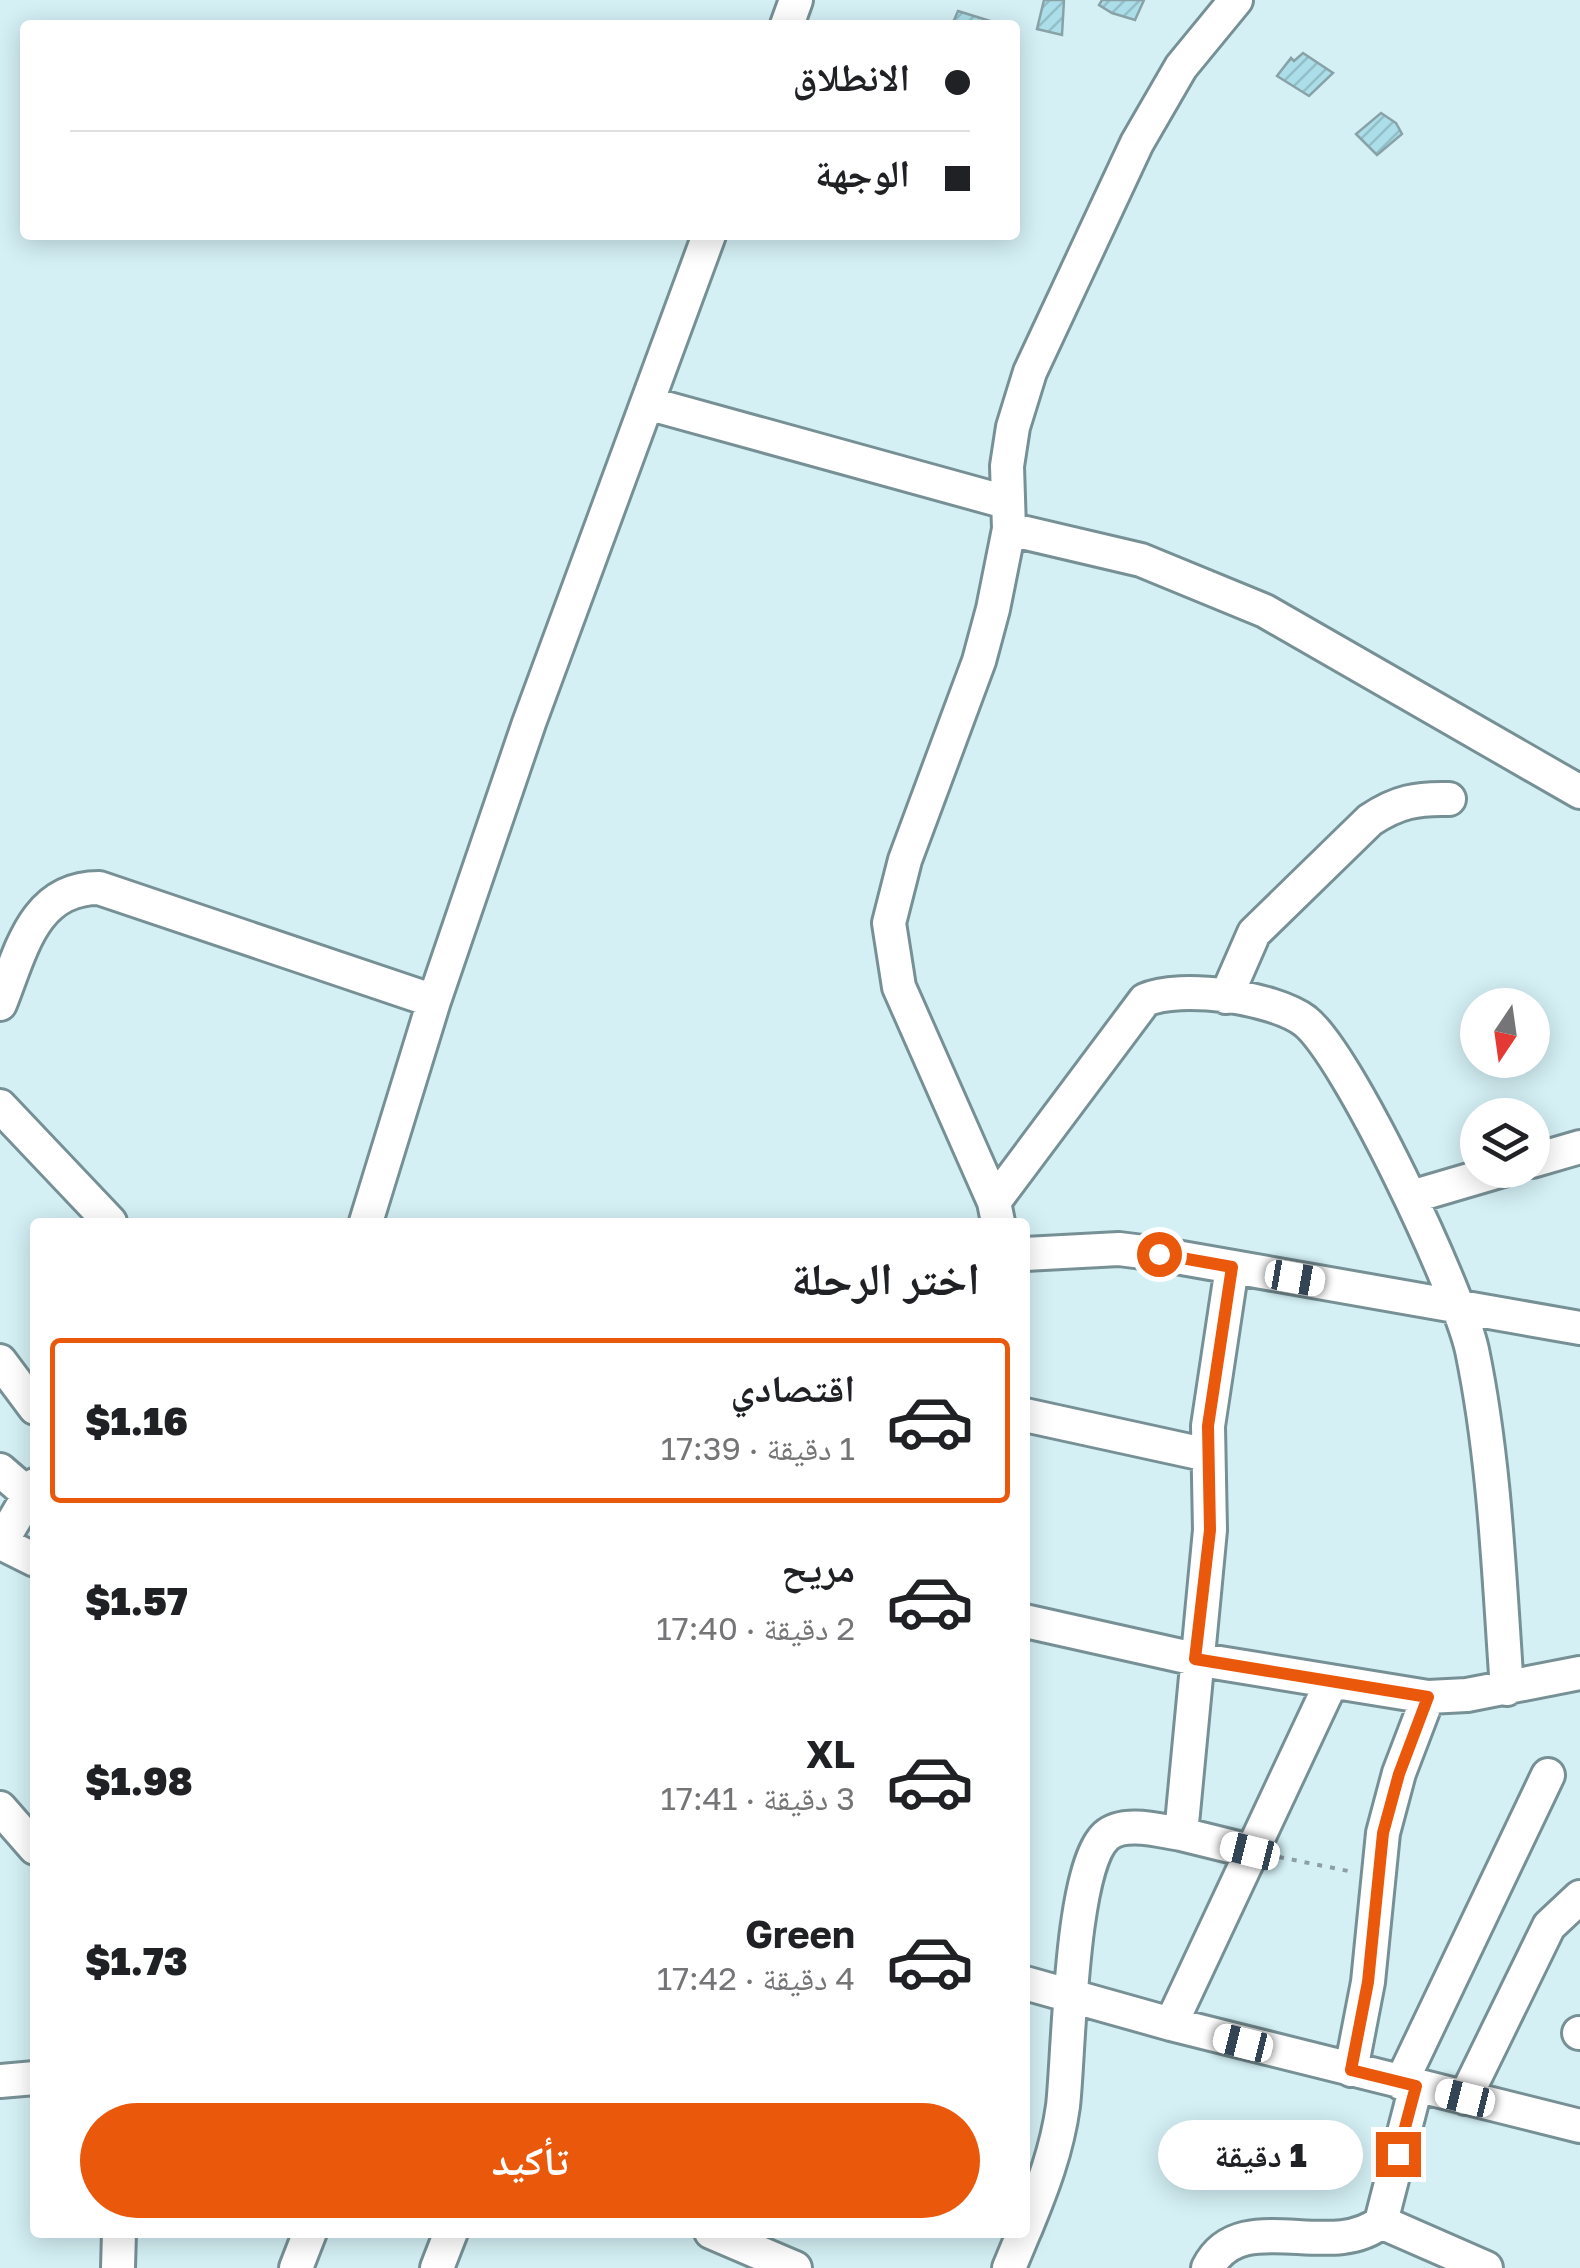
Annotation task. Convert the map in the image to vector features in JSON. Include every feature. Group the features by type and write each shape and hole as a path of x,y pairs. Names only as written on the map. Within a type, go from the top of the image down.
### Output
{"street":[{"path":"996,1212 899,987 889,923 905,860 979,661 1008,515 1013,427 1030,372 1136,143 1181,67 1236,0"},
{"path":"367,1218 434,1001 529,724 707,240"},
{"path":"647,402 1008,515 1206,584 1265,611 1580,792"},
{"path":"1226,997 1254,933 1370,820 1392,806 1418,798 1449,799"},
{"path":"0,1004 39,917 64,892 89,888 122,894 434,1001"},
{"path":"996,1212 1144,1000 1185,990 1292,1014 1307,1023 1341,1072 1410,1198 1460,1308 1472,1349 1496,1520 1507,1689"},
{"path":"0,1106 106,1218"},
{"path":"1550,1156 1580,1147"},
{"path":"1410,1198 1460,1183"},
{"path":"1030,1254 1119,1249 1580,1328"},
{"path":"1181,1834 1210,1530 1208,1455 1212,1390 1232,1267"},
{"path":"0,1361 30,1401"},
{"path":"1030,1416 1208,1455"},
{"path":"0,1470 30,1489"},
{"path":"30,1493 0,1544 30,1558"},
{"path":"1030,1622 1195,1659 1428,1697 1507,1689 1580,1673"},
{"path":"1170,2024 1331,1683"},
{"path":"1351,2070 1368,1982 1390,1803 1428,1697"},
{"path":"1208,2268 1214,2255 1241,2238 1348,2239 1366,2234 1381,2222 1408,2084 1548,1775"},
{"path":"0,1808 30,1842"},
{"path":"1030,2217 1046,2180 1058,2133 1068,1996 1086,1888 1105,1837 1143,1828 1250,1851"},
{"path":"1465,2098 1549,1926 1580,1897"},
{"path":"1030,1984 1170,2024 1580,2126"},
{"path":"0,2081 30,2078"},
{"path":"1381,2222 1486,2268"},
{"path":"118,2268 119,2238"},
{"path":"296,2268 308,2238"},
{"path":"437,2268 449,2238"},
{"path":"732,2238 795,2268"},
{"path":"1009,2268 1021,2238"}],"path":[{"path":"1250,1851 1378,1878"}],"building":[{"path":"1044,0 1064,0 1062,35 1037,29"},
{"path":"1102,0 1144,0 1135,20 1112,13 1099,5"},
{"path":"958,11 987,20 954,20"},
{"path":"1303,53 1333,73 1309,96 1277,76 1291,58 1294,61"},
{"path":"1381,113 1396,123 1402,134 1377,155 1356,134"}],"route":[{"path":"1159,1254 1232,1267 1208,1426 1210,1530 1195,1659 1428,1697 1399,1774 1383,1833 1368,1982 1351,2070 1416,2086 1398,2154"}]}
